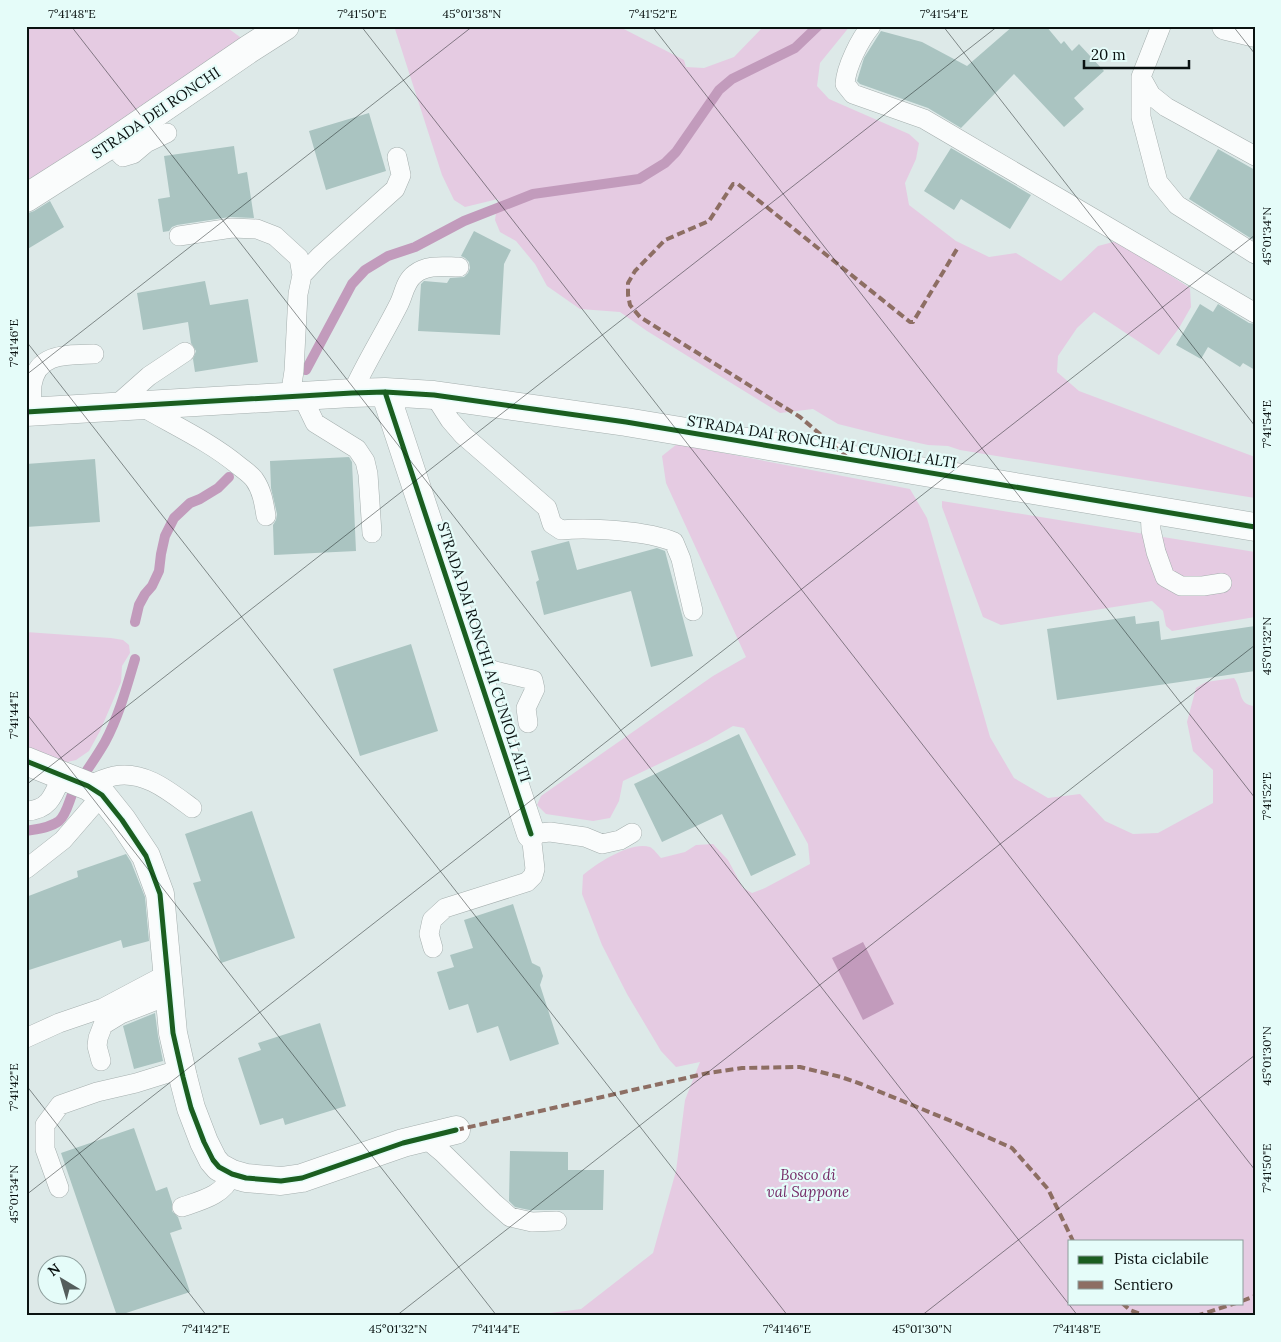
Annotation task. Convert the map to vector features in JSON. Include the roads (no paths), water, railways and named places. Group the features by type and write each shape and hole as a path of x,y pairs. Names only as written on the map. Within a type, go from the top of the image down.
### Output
{"street":[{"name":"STRADA DEI RONCHI","path":"26,198 104,149 285,26"},
{"path":"1226,26 1255,33"},
{"name":"STRADA DAI RONCHI AI CUNIOLI ALTI","path":"29,412 352,392 434,395 626,422 1255,527"},
{"name":"STRADA DAI RONCHI AI CUNIOLI ALTI","path":"385,392 531,834"},
{"path":"26,761 81,784 111,804 140,846 151,869 160,894 173,1033 191,1108 204,1142 213,1160 219,1167 232,1174 246,1178 281,1181 302,1178 403,1143 456,1130"}],"lane":[{"path":"871,26 846,74 845,84 853,94 924,119 1255,313"},
{"path":"1161,26 1141,77 1141,117 1158,182 1177,204 1255,254"},
{"path":"1141,77 1151,96 1166,107 1255,156"},
{"path":"104,149 116,150 123,157 133,154 146,143 167,133"},
{"path":"302,275 320,256 395,189 401,175 397,156"},
{"path":"179,236 232,228 257,229 275,236 299,258 302,275 298,294 294,371 296,396 315,423 357,449 365,461 368,474 372,533"},
{"path":"352,392 400,304 408,281 415,273 427,267 459,267"},
{"path":"185,352 149,376 126,406 192,435 229,458 253,478 263,496 266,516"},
{"path":"29,412 32,384 39,365 50,358 94,354"},
{"path":"434,395 450,420 463,435 546,508 552,524 561,530 580,528 643,534 661,536 674,542 693,611"},
{"path":"1150,509 1151,530 1165,577 1181,586 1203,586 1222,583"},
{"path":"475,664 533,680 535,689 526,708 528,723"},
{"path":"26,811 35,810 81,784 114,776 138,776 150,779 192,808"},
{"path":"26,870 63,840 81,784"},
{"path":"433,948 429,934 432,920 445,908 526,882 533,876 535,869 531,834 550,832 585,837 602,844 620,840 632,833"},
{"path":"26,1038 59,1023 169,984"},
{"path":"101,1061 97,1046 103,1025 169,984"},
{"path":"59,1188 45,1149 45,1125 60,1105 97,1092 144,1081 182,1069"},
{"path":"425,1138 510,1217 532,1222 557,1221"},
{"path":"182,1207 212,1197 228,1184 232,1174"}],"waterway":[{"path":"306,370 352,284 365,270 388,256 415,247 464,221 533,194 639,179 665,163 676,152 719,90 732,79 795,48 818,26"},
{"path":"135,622 139,605 152,586 159,571 165,536 174,518 190,503 218,488 229,477"},
{"path":"26,831 52,825 64,815 74,790 110,732 135,659"}],"park label":[{"name":"Bosco di val Sappone","path":"808,1184"}]}
